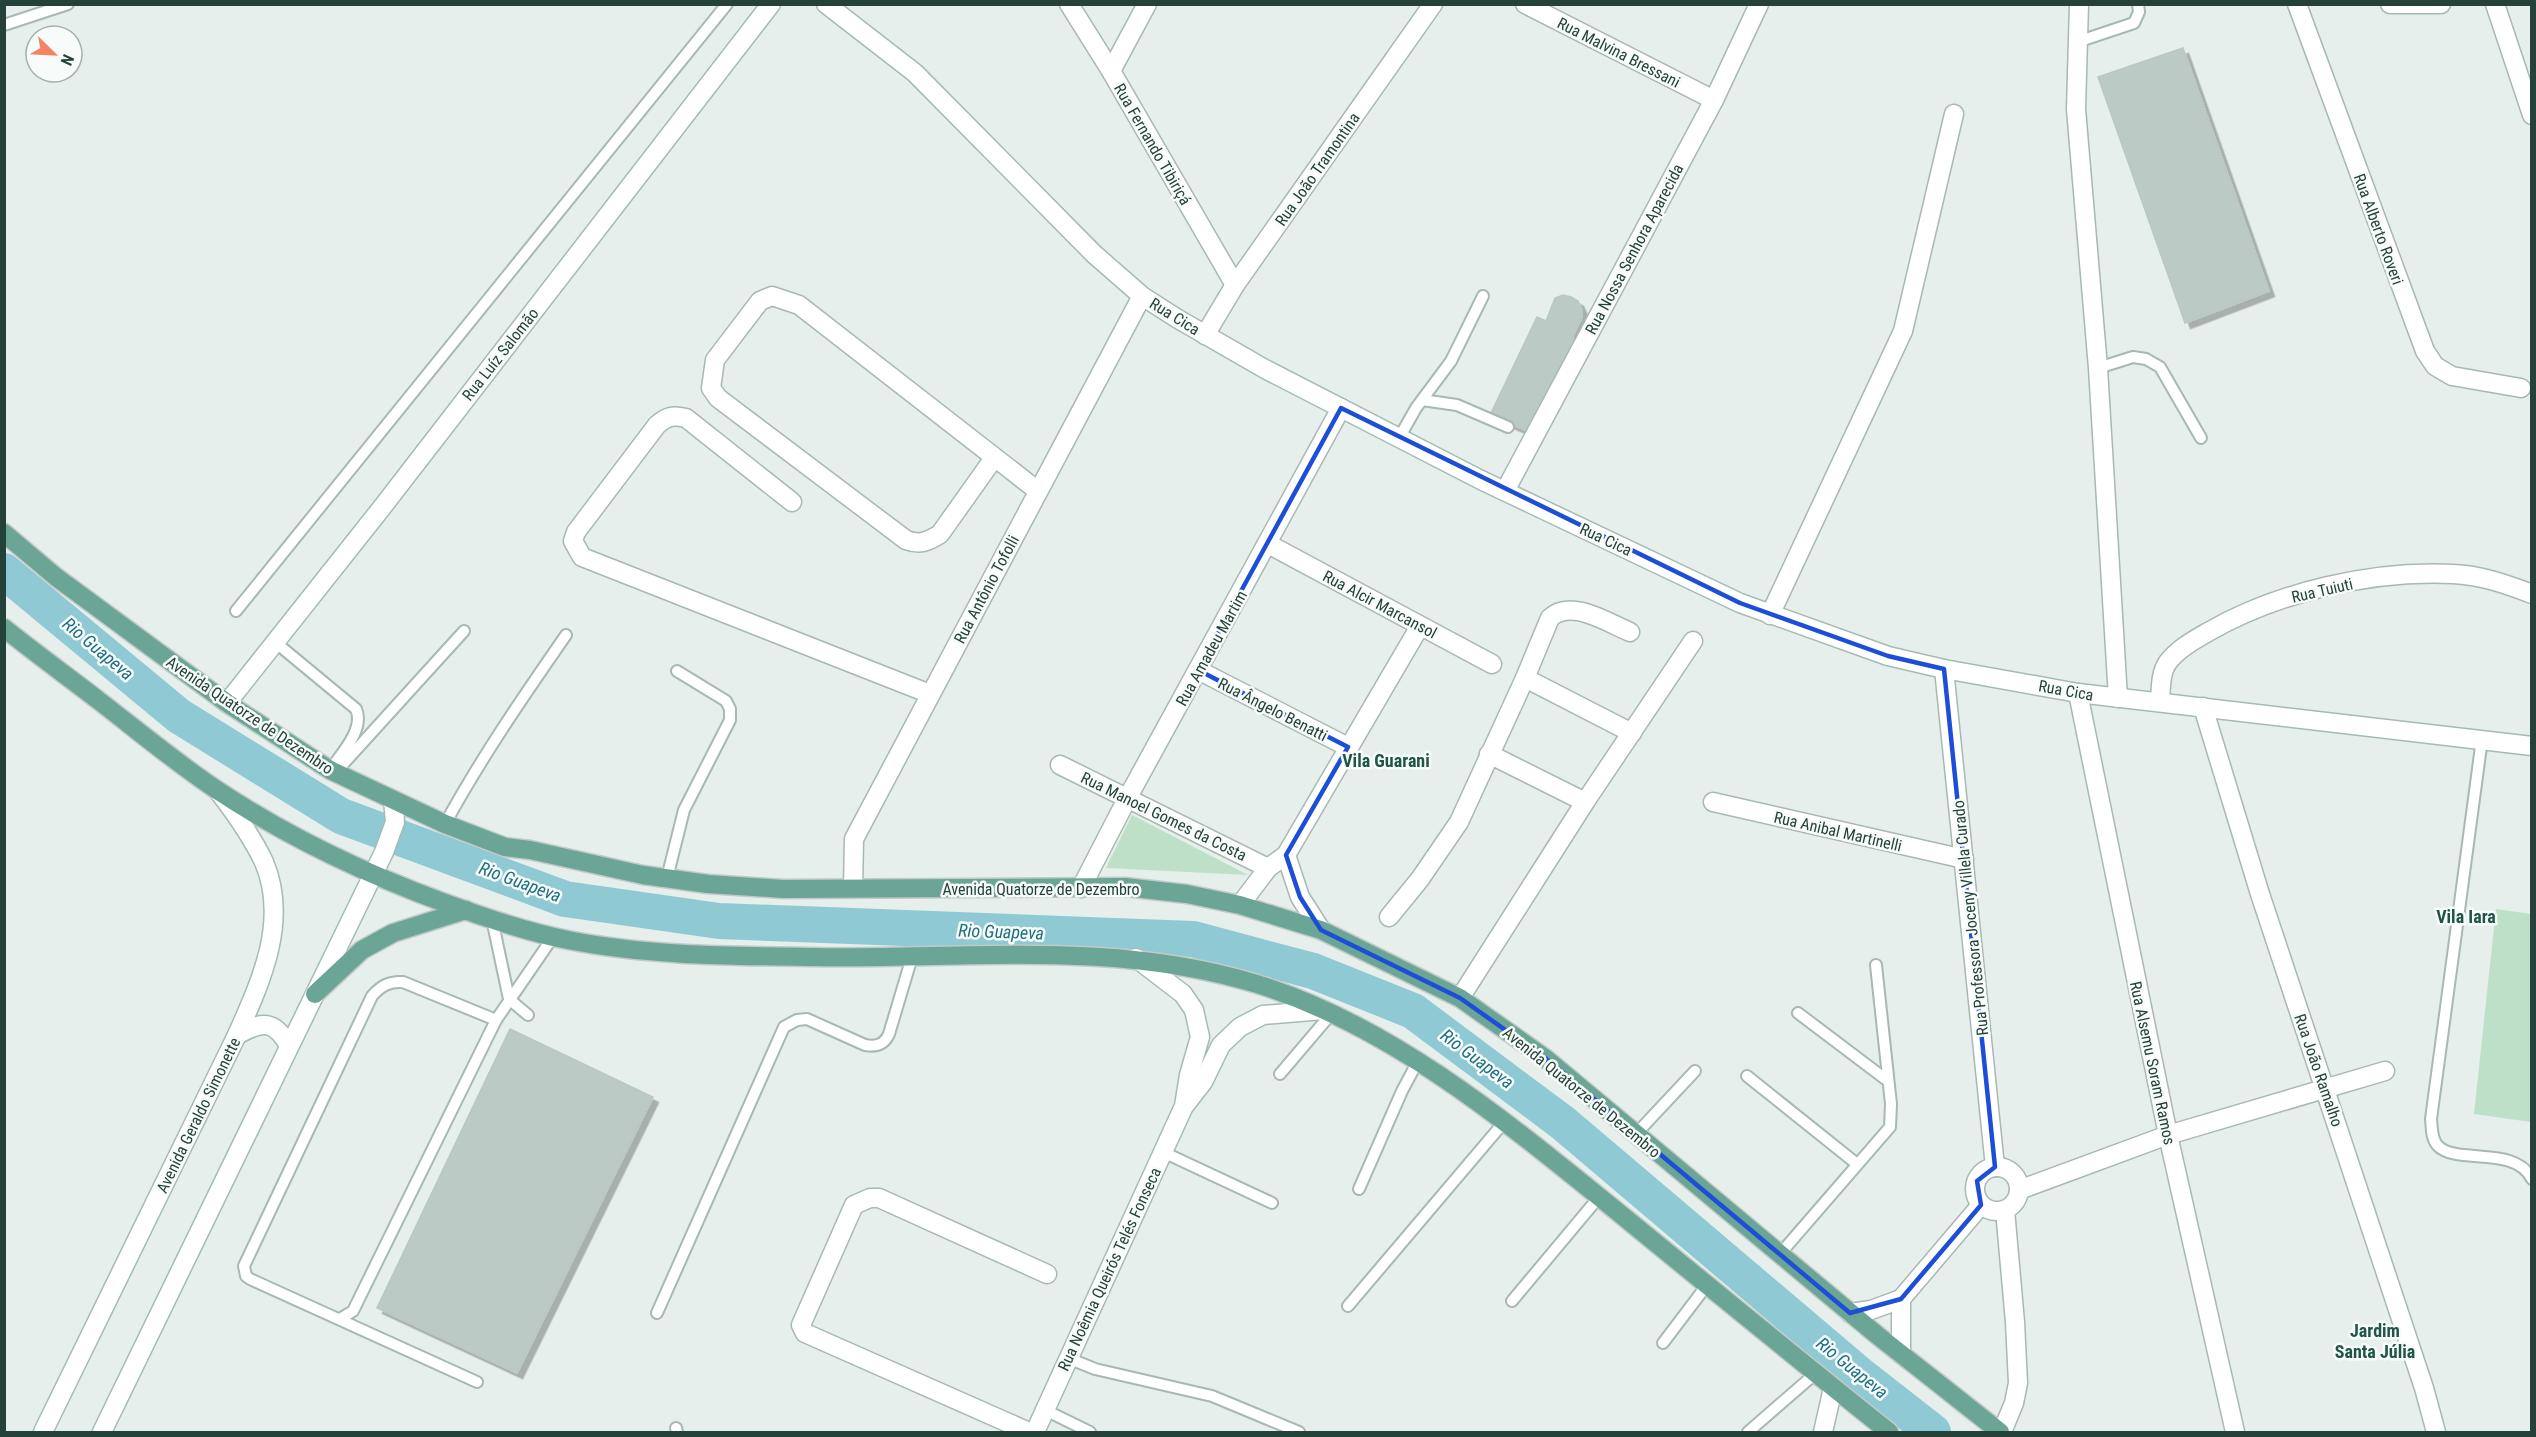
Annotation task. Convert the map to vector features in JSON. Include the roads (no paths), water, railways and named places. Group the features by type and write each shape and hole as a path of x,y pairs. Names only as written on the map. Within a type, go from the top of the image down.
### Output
{"main road":[{"name":"Avenida Quatorze de Dezembro","path":"4,533 56,577 227,703 333,772 445,824 505,847 667,878 783,889 1135,888 1187,894 1240,905 1321,930 1460,998 1545,1058 1850,1313 2001,1432"},
{"path":"4,628 219,792 326,854 416,893 554,937 640,951 812,957 912,957 1000,953 1082,954 1136,958 1179,964 1226,975 1264,986 1328,1012 1418,1061 1505,1121 1889,1432"},
{"path":"315,994 362,950 393,933 466,910"}],"street":[{"name":"Rua Luíz Salomão","path":"227,703 771,4"},
{"name":"Rua Cica","path":"826,4 915,73 1056,217 1119,278 1142,296 1205,335 1399,438 1740,603 1888,656 1944,669 2078,693 2532,746"},
{"name":"Rua Fernando Tibiriçá","path":"1069,4 1111,71 1235,285"},
{"path":"1111,71 1147,4"},
{"name":"Rua João Tramontina","path":"1205,335 1235,285 1433,4"},
{"name":"Rua Malvina Bressani","path":"1525,4 1714,100"},
{"name":"Rua Nossa Senhora Aparecida","path":"1505,491 1714,100 1759,4"},
{"path":"2079,4 2076,110 2098,368 2118,698"},
{"name":"Rua Alberto Roveri","path":"2297,4 2425,351 2435,366 2452,376 2521,388"},
{"path":"2390,4 2442,4"},
{"path":"2495,4 2532,115"},
{"path":"1770,615 1903,331 1954,114"},
{"path":"994,458 940,534 929,541 918,544 906,540 718,398 711,388 711,375 715,360 760,301 772,296 786,299 799,305 1038,490"},
{"name":"Rua Antônio Tofolli","path":"853,888 854,839 1142,296"},
{"name":"Rua Amadeu Martim","path":"1081,888 1128,797 1341,408"},
{"path":"792,502 686,418 665,417 576,531 573,541 582,557 930,694"},
{"name":"Rua Alcir Marcansol","path":"1268,544 1492,664"},
{"name":"Rua Tuiuti","path":"2160,702 2166,664 2175,654 2224,623 2266,603 2329,586 2392,577 2453,574 2497,581 2532,594"},
{"path":"1389,917 1432,863 1459,822 1550,618 1564,610 1579,611 1630,632"},
{"path":"1240,905 1268,868 1286,855 1420,626"},
{"path":"1460,998 1585,802 1693,641"},
{"name":"Rua Professora Joceny Villela Curado","path":"1944,669 1995,1167"},
{"name":"Rua Ângelo Benatti","path":"1198,670 1348,747"},
{"path":"1525,678 1632,733"},
{"name":"Rua Alsemu Soram Ramos","path":"2078,693 2168,1135 2235,1432"},
{"name":"Rua João Ramalho","path":"2203,707 2260,894 2424,1388 2436,1432"},
{"path":"1490,754 1585,802"},
{"name":"Rua Manoel Gomes da Costa","path":"1060,765 1268,868"},
{"name":"Avenida Geraldo Simonette","path":"43,1432 237,1035 259,987 274,936 272,895 264,864 246,830 219,792"},
{"path":"102,1432 384,852 395,822 393,800"},
{"name":"Rua Anibal Martinelli","path":"1713,802 1964,859"},
{"path":"1286,855 1300,897 1321,930"},
{"name":"Rua Noêmia Queirós Telés Fonseca","path":"1136,958 1182,994 1194,1010 1200,1037 1189,1075 1184,1106"},
{"name":"Rua Noêmia Queirós Telés Fonseca","path":"1035,1432 1184,1106 1203,1082 1221,1045 1240,1027 1263,1015 1328,1012"},
{"path":"237,1035 256,1024 272,1026 282,1033 289,1046"},
{"path":"2019,1190 2168,1135 2385,1071"},
{"path":"1995,1167 2007,1169 2012,1173 2019,1184 2019,1190 2012,1205 2005,1210 1996,1211 1981,1205 1975,1190 1981,1174 1995,1167"},
{"path":"1029,1432 805,1333 801,1325 854,1205 870,1198 879,1198 1047,1274"},
{"path":"1850,1313 1871,1310 1901,1299 1981,1205"},
{"path":"2001,1432 2014,1403 2018,1383 2005,1210"},
{"path":"1901,1299 1902,1354"},
{"path":"1823,1432 1833,1388"}],"lane":[{"path":"4,26 68,4"},
{"path":"236,611 727,4"},
{"path":"2078,42 2134,23 2139,12 2138,4"},
{"path":"1399,438 1422,400 1450,361 1482,296"},
{"path":"2098,368 2133,357 2146,359 2160,367 2201,438"},
{"path":"1422,400 1457,405 1508,427"},
{"path":"333,772 464,631"},
{"path":"445,824 466,784 566,635"},
{"path":"275,642 356,710 360,718 358,727 333,772"},
{"path":"667,878 684,810 730,720 730,709 726,701 676,671"},
{"path":"2481,740 2432,1119 2432,1135 2437,1145 2449,1151 2501,1159 2519,1165 2532,1179"},
{"path":"492,919 509,999 528,1015"},
{"path":"340,1319 347,1317 353,1311 496,1020 554,937"},
{"path":"657,1313 784,1027 797,1020 807,1019 865,1045 873,1047 883,1043 889,1034 912,957"},
{"path":"1780,1254 1890,1127 1892,1116 1876,965"},
{"path":"477,1382 250,1279 246,1276 244,1266 372,996 381,987 393,981 403,982 496,1020"},
{"path":"1280,1074 1328,1012"},
{"path":"1798,1013 1888,1081"},
{"path":"1359,1189 1402,1091 1418,1061"},
{"path":"1636,1134 1695,1071"},
{"path":"1746,1076 1857,1164"},
{"path":"1348,1306 1505,1121"},
{"path":"1163,1152 1272,1203"},
{"path":"1512,1300 1599,1197"},
{"path":"1663,1343 1707,1285"},
{"path":"1068,1358 1095,1369 1212,1396 1299,1432"},
{"path":"1748,1432 1816,1373"},
{"path":"1045,1410 1090,1432"}],"waterway":[{"name":"Rio Guapeva","path":"4,571 179,716 341,816 565,899 719,921 1193,939 1313,971 1413,1011 1563,1123 1860,1375 1933,1432"}],"district":[{"name":"Vila Guarani","path":"1386,761"},
{"name":"Vila Iara","path":"2466,917"},
{"name":"Jardim Santa Júlia","path":"2375,1341"}]}
